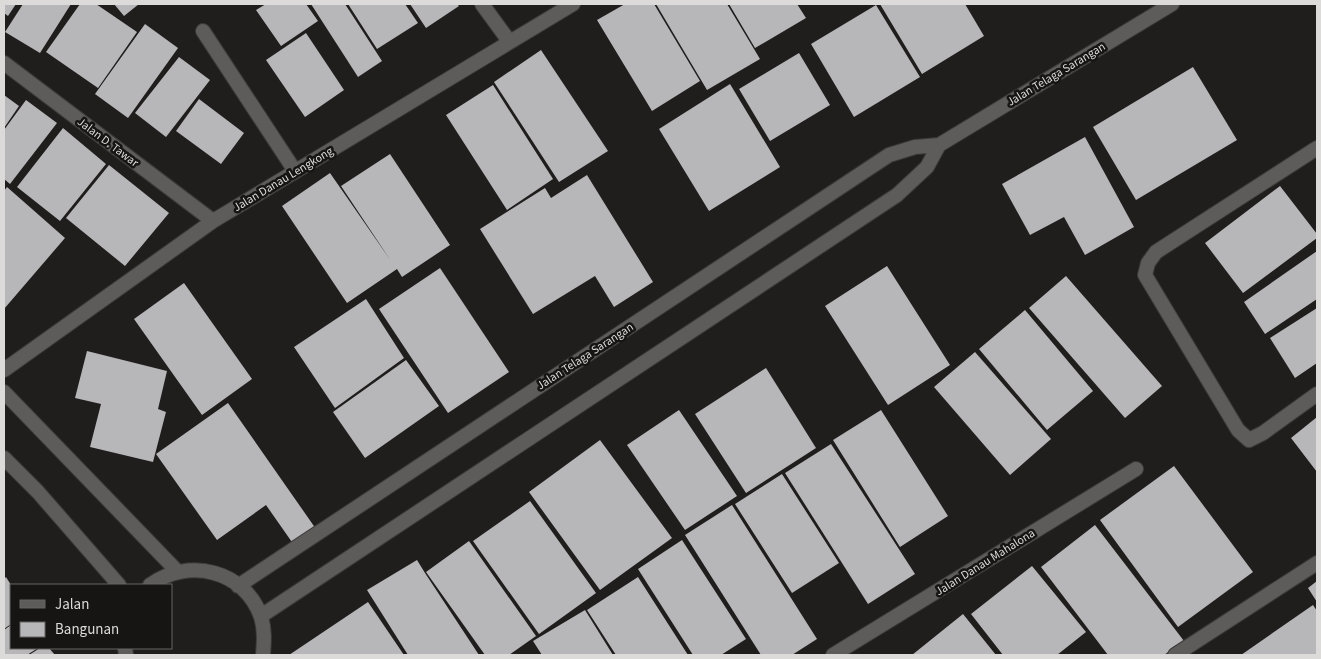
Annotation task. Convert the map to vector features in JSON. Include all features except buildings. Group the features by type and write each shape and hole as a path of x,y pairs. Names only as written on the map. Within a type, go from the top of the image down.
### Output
{"street":[{"path":"482,4 509,41"},
{"name":"Jalan Danau Lengkong","path":"4,370 213,221 573,4"},
{"name":"Jalan Telaga Sarangan","path":"238,586 888,155 915,147 939,145 1172,4"},
{"path":"203,31 295,171"},
{"name":"Jalan D. Tawar","path":"4,64 213,221"},
{"path":"261,616 897,195 927,167 939,145"},
{"path":"1317,148 1156,252 1148,262 1145,275 1238,430 1249,440 1263,433 1317,394"},
{"path":"4,392 177,571"},
{"path":"4,458 38,492 118,584"},
{"name":"Jalan Danau Mahalona","path":"833,655 1136,469"},
{"path":"1175,655 1317,564"},
{"path":"152,584 177,571 195,569 224,575 247,592 261,616 265,637 263,655"}]}
